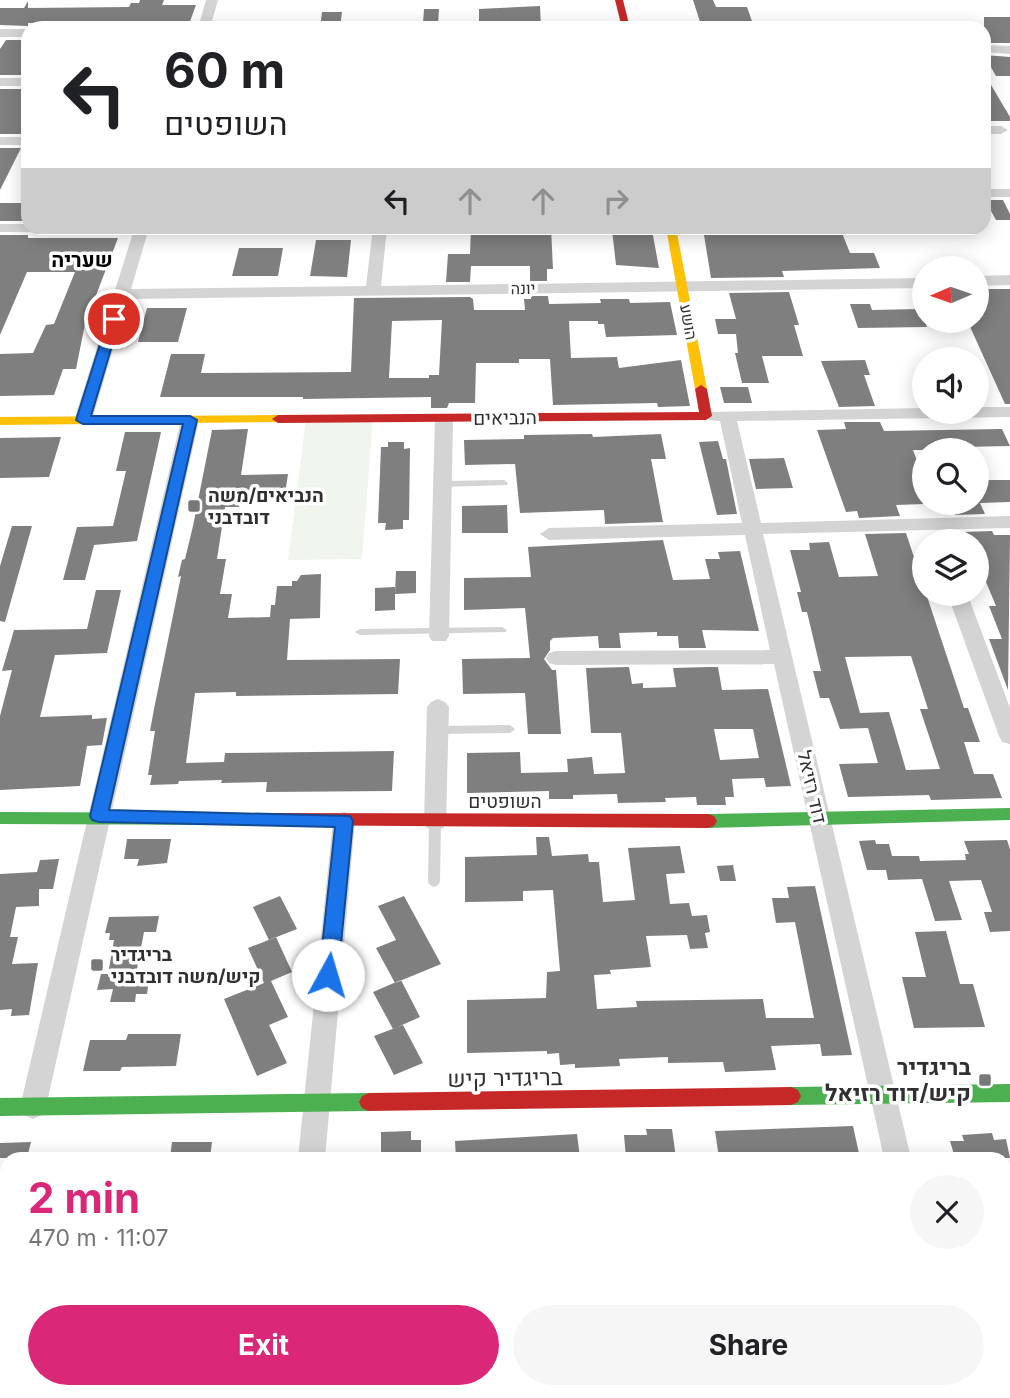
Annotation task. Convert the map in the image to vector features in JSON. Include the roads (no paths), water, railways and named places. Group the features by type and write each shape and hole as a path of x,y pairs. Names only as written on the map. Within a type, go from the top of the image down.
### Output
{"street":[{"path":"206,21 212,0"},
{"path":"619,0 624,21"},
{"path":"632,0 636,21"},
{"path":"0,33 21,33"},
{"path":"991,50 1010,50"},
{"path":"0,82 21,82"},
{"path":"991,130 1001,130"},
{"path":"0,141 21,141"},
{"path":"991,192 1010,193"},
{"path":"0,229 21,229"},
{"path":"83,420 140,235"},
{"path":"373,289 379,235"},
{"name":"הושע","path":"672,235 717,416"},
{"path":"989,281 1010,280"},
{"name":"יונה","path":"122,294 912,283"},
{"name":"הנביאים","path":"0,421 1010,412"},
{"name":"דוד רזיאל","path":"717,416 753,529 897,1152"},
{"path":"439,634 444,419"},
{"path":"33,1107 190,420"},
{"path":"962,529 1010,522"},
{"path":"549,534 753,529 912,533"},
{"path":"962,606 1010,736"},
{"path":"556,659 782,657"},
{"path":"435,822 438,707"},
{"name":"השופטים","path":"0,818 99,816 435,822 820,820 1010,814"},
{"path":"311,1152 344,821"},
{"name":"בריגדיר קיש","path":"0,1107 1010,1093"}],"lane":[{"path":"443,484 504,483"},
{"path":"360,632 439,634 502,630"},
{"path":"437,730 510,729"},
{"path":"434,882 435,822"}],"place":[{"name":"הנביאים/משה דובדבני","path":"194,506"},
{"name":"בריגדיר קיש/משה דובדבני","path":"97,965"},
{"name":"בריגדיר קיש/דוד רזיאל","path":"985,1080"}],"district":[{"name":"שעריה","path":"82,259"}]}
